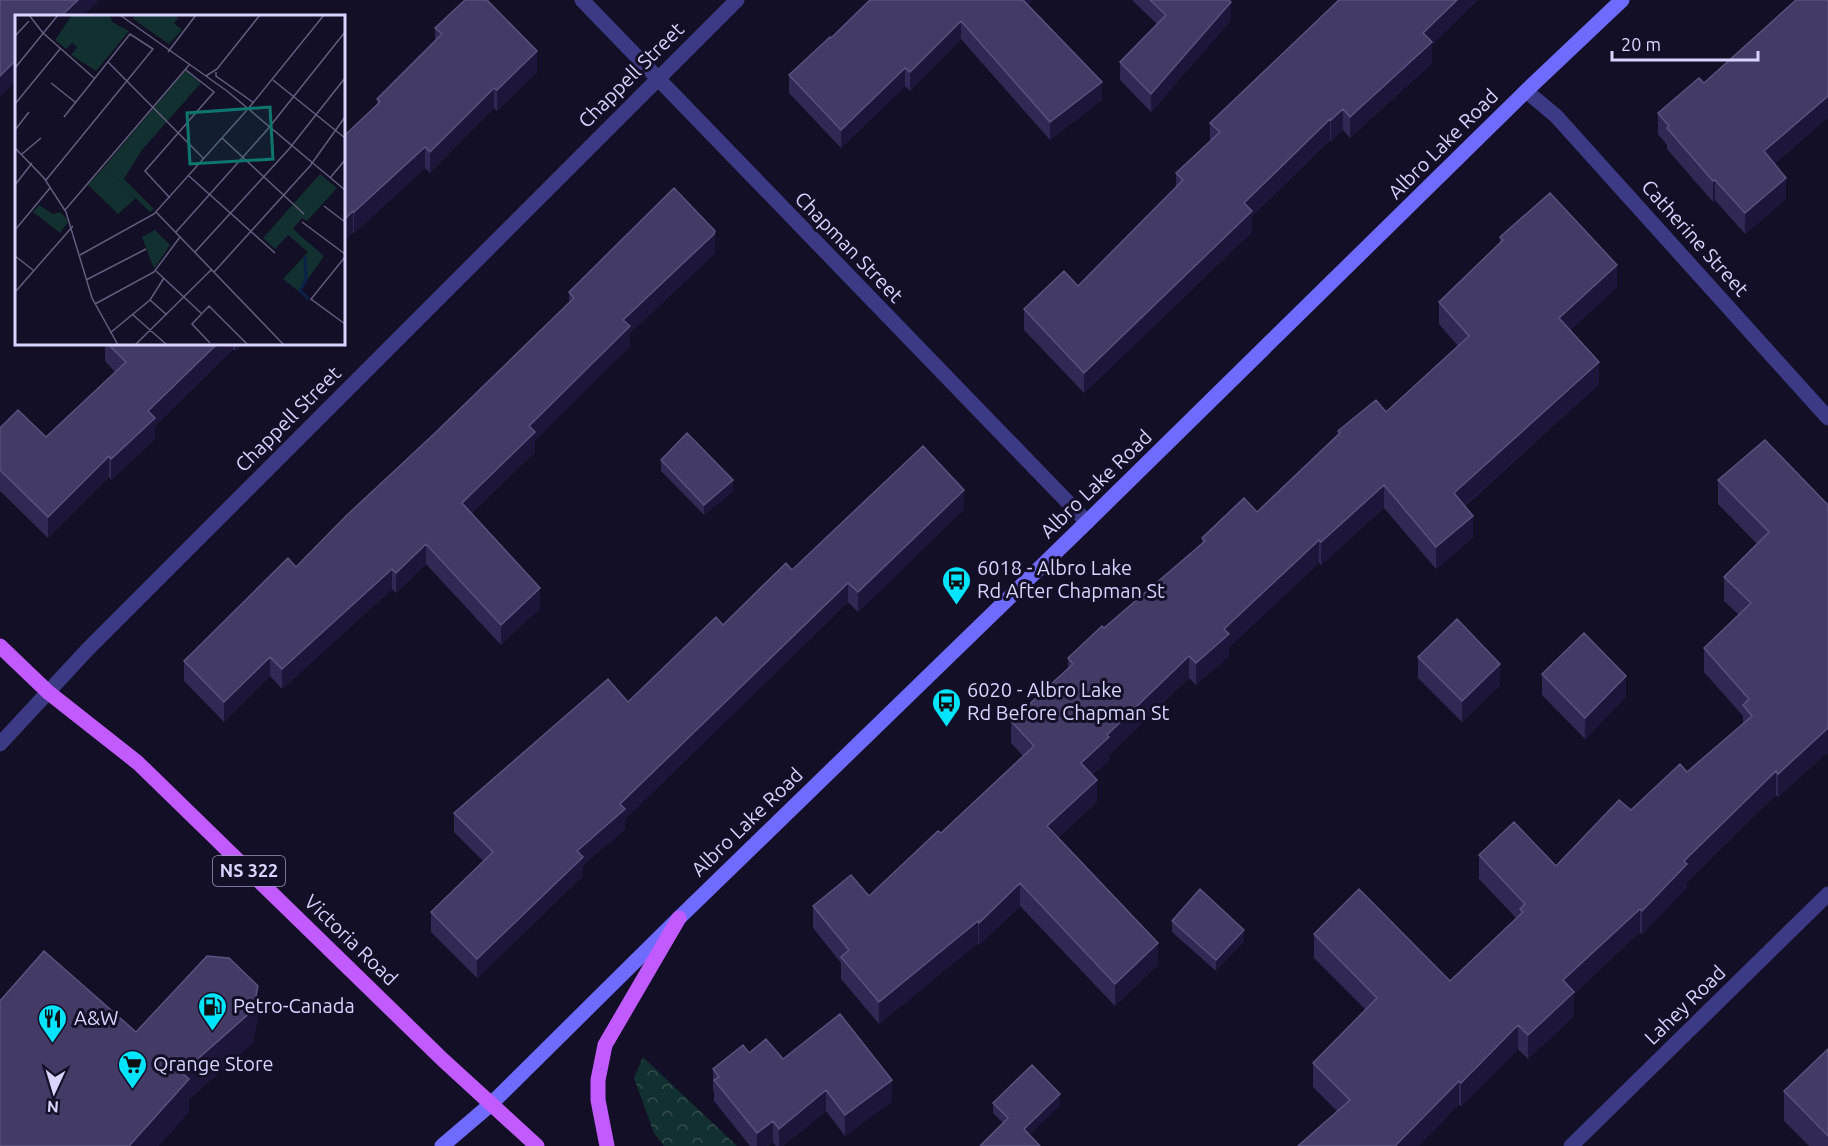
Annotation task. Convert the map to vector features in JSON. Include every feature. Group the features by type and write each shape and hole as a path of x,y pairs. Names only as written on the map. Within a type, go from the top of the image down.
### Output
{"main road":[{"name":"Albro Lake Road","path":"442,1146 490,1105 678,918 1088,522 1526,91 1622,0"},
{"name":"Victoria Road","path":"0,646 48,692 138,763 490,1105 537,1146"},
{"path":"607,1146 598,1100 598,1080 605,1045 678,918"}],"street":[{"name":"Chapman Street","path":"582,0 1088,522"},
{"name":"Chappell Street","path":"0,744 88,649 737,0"},
{"name":"Catherine Street","path":"1526,91 1556,116 1828,418"},
{"name":"Lahey Road","path":"1571,1146 1828,894"}],"green space":[{"path":"643,1057 737,1146 664,1146 654,1133 634,1078"}],"building":[{"path":"0,0 78,0 62,15 15,15 15,61 0,76"},
{"path":"465,0 487,0 537,51 497,90 494,88 430,152 425,147 345,219 345,135 380,102 377,99 442,34 435,28"},
{"path":"870,0 1023,0 1102,82 1050,122 961,21 910,72 905,68 841,130 789,75"},
{"path":"1150,0 1229,0 1231,2 1151,94 1120,62 1166,15"},
{"path":"1339,0 1457,0 1423,33 1432,42 1350,117 1343,109 1330,119 1244,203 1252,211 1084,373 1024,309 1064,271 1078,286 1183,180 1176,173 1220,132 1210,123"},
{"path":"1796,0 1828,0 1828,96 1764,151 1786,178 1745,213 1715,180 1713,181 1667,128 1669,126 1658,113 1699,78 1704,83"},
{"path":"674,188 715,231 714,234 623,320 630,326 529,426 535,432 462,503 540,588 501,625 426,544 396,573 392,569 282,669 270,657 224,702 184,661 288,558 296,567 346,516 434,434 574,298 569,292"},
{"path":"1550,193 1617,265 1559,318 1599,362 1454,493 1473,516 1436,547 1384,485 1321,542 1319,540 1224,629 1229,634 1196,663 1189,656 1107,735 1109,737 1081,763 1097,780 1047,826 1158,943 1115,984 1020,883 979,923 978,921 879,1002 841,957 849,950 813,906 851,875 869,896 938,831 941,833 1034,746 1011,721 1073,664 1068,658 1102,626 1104,628 1205,541 1202,538 1244,498 1257,512 1340,433 1338,431 1376,400 1386,412 1469,336 1439,302 1503,240 1500,237"},
{"path":"109,345 216,345 148,411 155,418 111,459 109,456 48,517 0,470 0,428 18,410 46,437 126,362"},
{"path":"687,433 733,480 704,505 661,460"},
{"path":"1765,440 1828,505 1828,728 1778,774 1776,771 1684,861 1687,864 1642,911 1640,909 1563,980 1574,992 1528,1035 1518,1025 1395,1146 1298,1146 1350,1100 1313,1063 1377,998 1314,934 1359,889 1450,981 1523,912 1520,909 1525,904 1479,855 1514,822 1556,866 1619,800 1631,810 1680,764 1687,772 1752,716 1743,705 1749,699 1704,648 1751,603 1724,577 1769,532 1718,480"},
{"path":"923,446 964,490 858,592 848,583 620,804 625,809 577,851 583,857 477,959 431,912 493,852 454,813 608,679 628,702 716,617 723,625 786,563 792,570"},
{"path":"1457,619 1500,664 1462,701 1418,657"},
{"path":"1584,633 1626,676 1585,718 1542,674"},
{"path":"1200,889 1244,930 1216,960 1172,921"},
{"path":"44,951 136,1032 207,956 229,958 258,986 253,1010 182,1073 189,1079 129,1146 0,1146 0,1001"},
{"path":"840,1014 892,1080 845,1115 826,1090 779,1129 773,1121 757,1133 714,1080 719,1077 713,1069 743,1045 749,1053 766,1039 783,1059"},
{"path":"1828,1049 1828,1136 1784,1091"},
{"path":"1032,1065 1060,1094 1024,1129 1040,1146 980,1146 1008,1118 993,1103"}],"place":[{"name":"6018 - Albro Lake Rd After Chapman St","path":"956,606"},
{"name":"6020 - Albro Lake Rd Before Chapman St","path":"946,728"},
{"name":"Petro-Canada","path":"212,1032"},
{"name":"A&W","path":"53,1044"},
{"name":"Qrange Store","path":"132,1090"}]}
